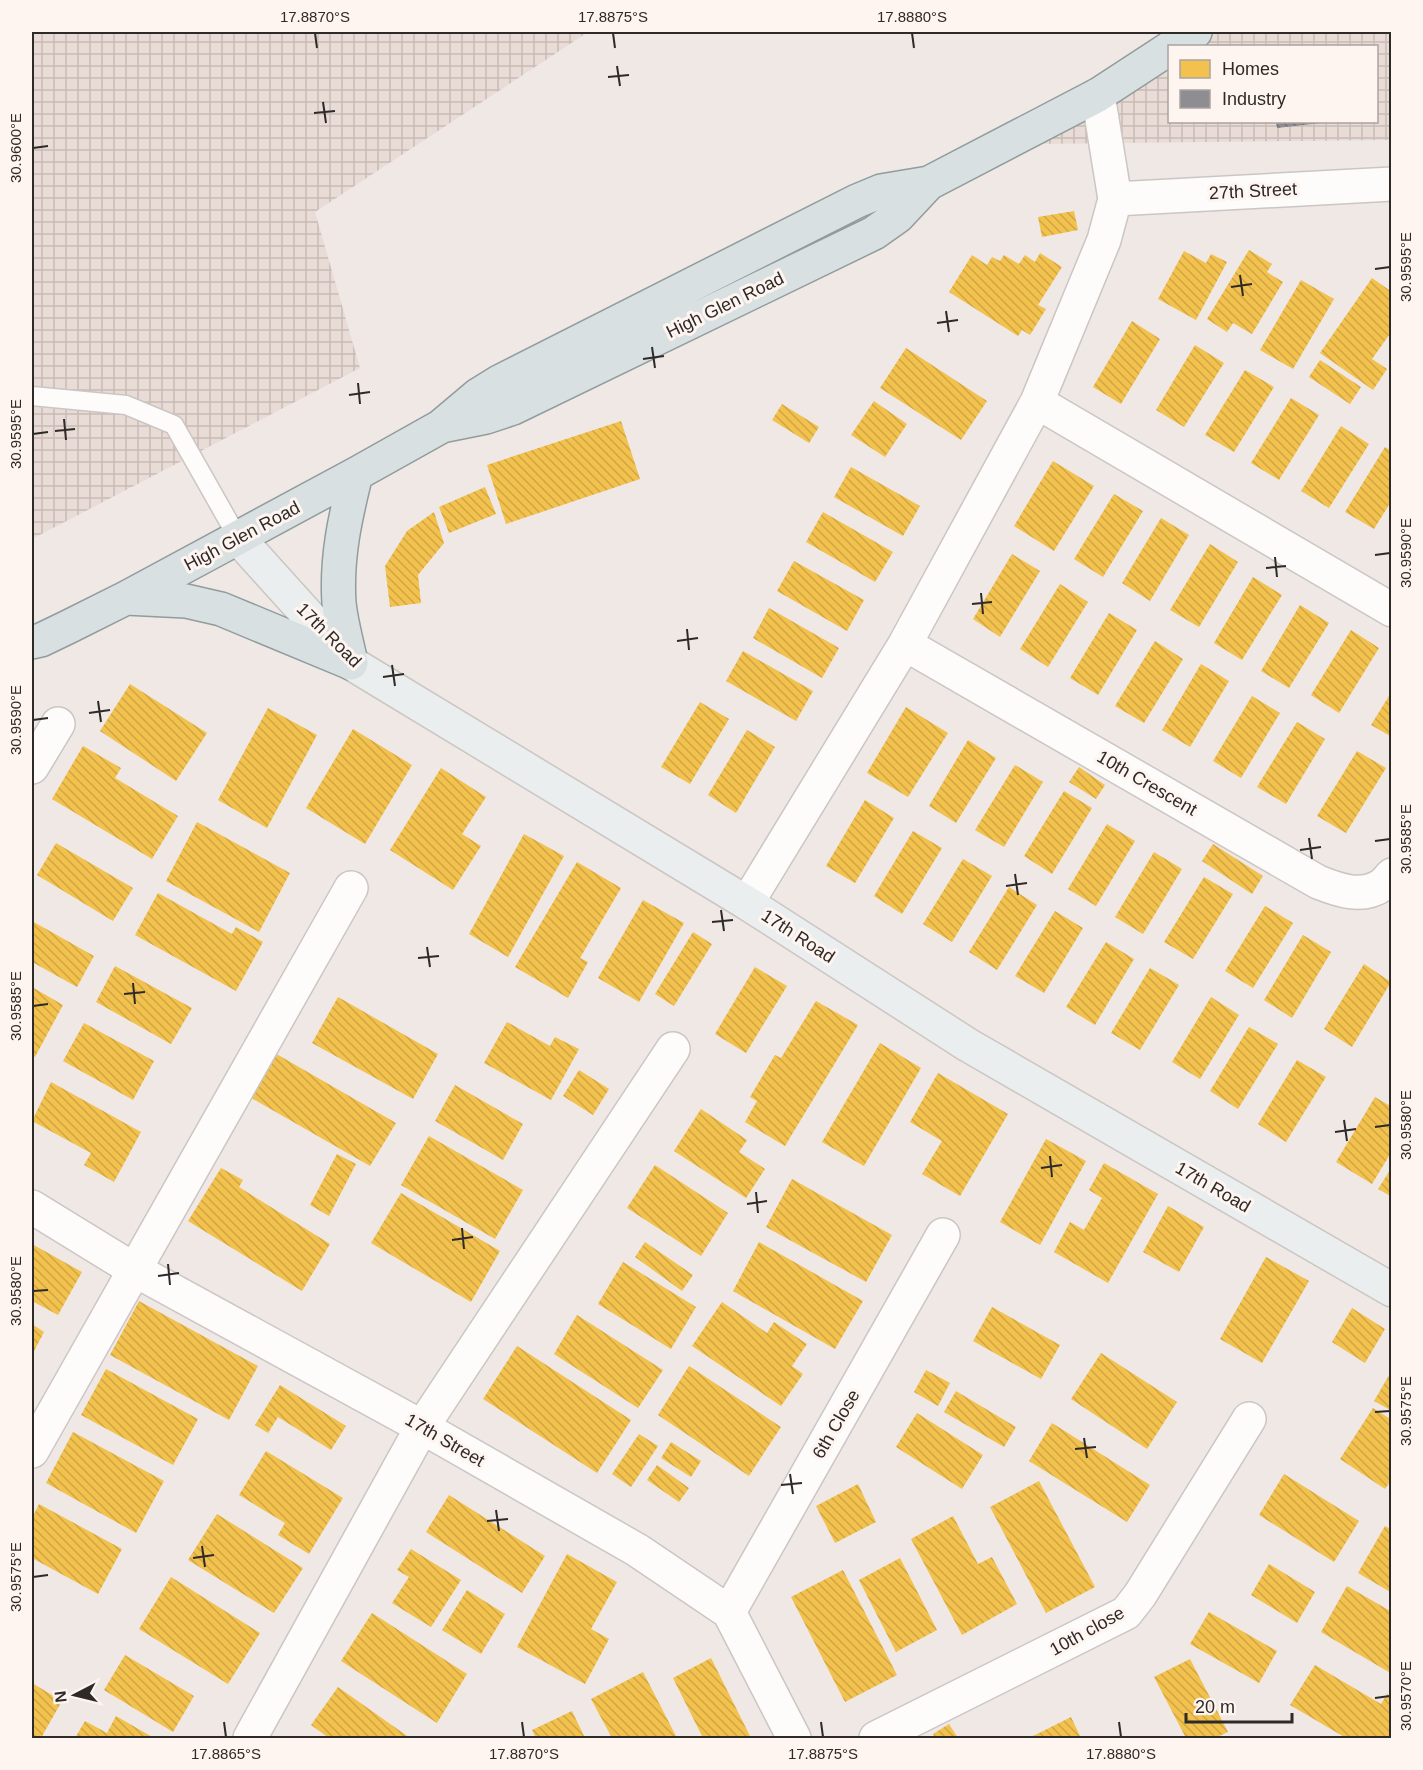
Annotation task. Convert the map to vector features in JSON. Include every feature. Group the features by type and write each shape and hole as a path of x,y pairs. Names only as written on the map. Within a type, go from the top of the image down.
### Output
{"main road":[{"name":"High Glen Road","path":"1174,45 1196,32"},
{"name":"High Glen Road","path":"35,644 238,538 440,427 478,395 499,382 857,201 881,191 929,183 1098,95 1168,49"},
{"path":"351,663 339,605 339,555 345,517 356,474"},
{"path":"126,598 186,601 221,609 351,663"}],"street":[{"path":"747,903 905,644 1037,402 1104,240 1115,199 1098,95"},
{"name":"27th Street","path":"1115,199 1392,184"},
{"path":"1037,402 1392,609"},
{"name":"17th Road","path":"238,538 351,663 747,903 968,1045 1392,1290"},
{"name":"10th Crescent","path":"905,644 1318,882 1338,890 1364,892 1382,885 1392,875"},
{"path":"32,767 58,724"},
{"path":"32,1450 351,888"},
{"path":"250,1738 422,1426 673,1049"},
{"name":"17th Street","path":"32,1207 133,1269 422,1426 637,1550 729,1612 794,1738"},
{"name":"6th Close","path":"729,1612 943,1235"},
{"name":"10th close","path":"876,1738 1126,1613 1140,1595 1249,1419"}],"lane":[{"path":"32,396 126,405 174,425 238,538"}],"shaded area":[{"path":"32,32 588,32 315,212 360,368 32,539"},
{"path":"1199,32 1391,32 1391,140 1031,144 1168,52 1168,123 1378,123 1378,45 1179,45"}],"building: Homes":[{"path":"1074,211 1078,230 1042,237 1038,217"},
{"path":"1249,250 1272,264 1267,272 1283,282 1252,334 1233,323 1227,332 1207,319"},
{"path":"1184,251 1206,263 1211,254 1227,262 1196,320 1158,299"},
{"path":"1040,253 1062,267 1038,305 1046,309 1030,335 1022,330 1018,336 949,292 972,255 987,265 992,257 1000,261 1004,255 1019,264 1025,255 1035,262"},
{"path":"1372,278 1392,292 1392,331 1372,359 1387,369 1373,390 1320,353"},
{"path":"1301,280 1334,299 1293,369 1260,350"},
{"path":"1132,321 1160,339 1121,404 1093,387"},
{"path":"1195,345 1224,363 1184,427 1156,410"},
{"path":"906,348 987,401 961,440 880,388"},
{"path":"1320,360 1361,387 1350,404 1309,377"},
{"path":"1245,370 1274,387 1234,452 1205,435"},
{"path":"1291,398 1319,415 1279,480 1251,463"},
{"path":"874,401 907,424 885,457 851,435"},
{"path":"782,404 819,427 809,443 772,420"},
{"path":"621,421 640,479 506,524 487,465"},
{"path":"1341,426 1369,444 1329,508 1301,491"},
{"path":"1385,447 1392,451 1392,500 1374,529 1345,512"},
{"path":"1053,461 1094,486 1054,551 1014,526"},
{"path":"851,467 920,506 903,536 834,497"},
{"path":"485,487 496,514 449,533 439,507"},
{"path":"1114,494 1143,511 1103,577 1074,559"},
{"path":"434,512 444,543 418,575 421,603 390,607 385,566 407,531"},
{"path":"823,512 893,552 875,582 806,542"},
{"path":"1161,518 1189,535 1150,601 1122,583"},
{"path":"1210,544 1238,562 1199,627 1170,610"},
{"path":"1012,554 1040,571 1000,637 973,619"},
{"path":"794,561 864,600 847,631 777,591"},
{"path":"1253,577 1282,595 1242,660 1214,643"},
{"path":"1060,584 1088,602 1048,667 1020,649"},
{"path":"1300,605 1329,623 1289,688 1261,671"},
{"path":"769,608 839,648 822,678 753,638"},
{"path":"1109,613 1137,630 1098,695 1070,678"},
{"path":"1351,630 1379,648 1339,713 1311,695"},
{"path":"1155,641 1183,659 1144,723 1115,706"},
{"path":"743,651 813,691 796,721 726,681"},
{"path":"1201,664 1229,681 1190,747 1162,730"},
{"path":"130,684 207,733 176,781 100,731"},
{"path":"1392,691 1392,737 1371,725"},
{"path":"1252,696 1280,713 1241,778 1213,761"},
{"path":"700,702 729,719 690,784 661,767"},
{"path":"906,707 948,733 908,797 867,773"},
{"path":"268,708 317,735 267,828 218,800"},
{"path":"1297,722 1325,739 1286,804 1257,787"},
{"path":"353,729 412,765 365,844 306,808"},
{"path":"747,730 775,747 736,813 708,795"},
{"path":"968,740 996,758 956,823 929,806"},
{"path":"83,746 121,768 115,778 178,816 152,859 52,799"},
{"path":"1357,751 1386,768 1346,833 1317,816"},
{"path":"1015,765 1043,782 1004,847 975,830"},
{"path":"1079,767 1105,785 1096,799 1069,782"},
{"path":"441,768 486,797 462,834 481,846 453,890 390,850"},
{"path":"1064,791 1092,808 1052,874 1024,856"},
{"path":"865,800 894,818 855,883 826,866"},
{"path":"197,822 290,873 259,932 166,881"},
{"path":"1107,824 1135,841 1096,906 1068,889"},
{"path":"913,831 942,848 902,914 874,896"},
{"path":"524,834 564,856 508,957 469,934"},
{"path":"56,843 133,888 113,921 37,875"},
{"path":"1213,844 1263,876 1252,894 1202,861"},
{"path":"1154,852 1182,869 1143,934 1115,917"},
{"path":"963,859 992,876 952,942 923,924"},
{"path":"577,862 621,888 580,958 588,962 568,998 515,967"},
{"path":"1204,877 1233,894 1193,959 1164,942"},
{"path":"1009,887 1037,905 997,970 969,952"},
{"path":"158,893 232,934 236,927 263,942 236,991 135,935"},
{"path":"643,900 684,923 639,1002 598,978"},
{"path":"1265,906 1293,923 1253,988 1225,971"},
{"path":"1055,911 1083,928 1044,993 1015,976"},
{"path":"32,921 94,956 77,987 32,962"},
{"path":"693,932 712,944 674,1006 655,994"},
{"path":"1303,935 1331,952 1292,1018 1264,1000"},
{"path":"1106,942 1134,959 1095,1025 1066,1007"},
{"path":"1364,964 1391,982 1352,1047 1324,1029"},
{"path":"115,966 192,1008 171,1044 96,1002"},
{"path":"755,967 787,986 746,1053 715,1034"},
{"path":"1150,968 1179,985 1140,1050 1111,1033"},
{"path":"32,987 63,1005 35,1057 32,1055"},
{"path":"338,997 438,1054 413,1099 312,1043"},
{"path":"1211,997 1239,1015 1200,1079 1172,1062"},
{"path":"816,1001 858,1025 785,1146 745,1122 757,1101 750,1097 775,1055 781,1058"},
{"path":"507,1022 550,1046 555,1037 579,1049 551,1100 484,1063"},
{"path":"84,1023 154,1061 133,1100 63,1061"},
{"path":"1249,1027 1278,1044 1238,1109 1210,1091"},
{"path":"880,1043 921,1068 864,1166 822,1142"},
{"path":"273,1052 396,1123 370,1166 248,1096"},
{"path":"1297,1060 1326,1077 1286,1142 1258,1124"},
{"path":"579,1070 609,1089 593,1115 563,1096"},
{"path":"938,1073 1008,1114 960,1196 922,1174 942,1141 910,1122"},
{"path":"51,1082 141,1132 114,1182 84,1165 91,1153 32,1121"},
{"path":"455,1085 523,1124 503,1160 435,1121"},
{"path":"1375,1097 1392,1107 1392,1151 1372,1184 1336,1162"},
{"path":"701,1109 747,1140 739,1152 765,1169 746,1198 674,1151"},
{"path":"429,1136 523,1190 495,1239 401,1185"},
{"path":"1046,1139 1086,1161 1040,1245 1000,1222"},
{"path":"337,1154 356,1164 329,1216 310,1205"},
{"path":"1104,1163 1158,1194 1108,1283 1054,1252 1070,1222 1084,1230 1102,1198 1089,1190"},
{"path":"655,1165 728,1213 701,1256 627,1208"},
{"path":"1392,1167 1392,1197 1378,1189"},
{"path":"221,1168 243,1180 239,1187 330,1244 302,1291 188,1221"},
{"path":"792,1179 892,1235 866,1282 766,1227"},
{"path":"401,1193 500,1251 471,1302 371,1243"},
{"path":"1168,1206 1204,1227 1179,1272 1143,1252"},
{"path":"645,1242 693,1275 682,1291 635,1257"},
{"path":"759,1242 863,1301 835,1349 733,1291"},
{"path":"32,1244 82,1272 58,1315 32,1301"},
{"path":"1266,1257 1309,1281 1262,1363 1220,1339"},
{"path":"623,1262 696,1307 671,1349 598,1304"},
{"path":"139,1301 258,1366 229,1420 110,1355"},
{"path":"722,1302 767,1333 774,1322 807,1344 792,1366 803,1374 781,1406 692,1346"},
{"path":"992,1307 1060,1345 1041,1379 973,1341"},
{"path":"1352,1308 1385,1329 1365,1363 1332,1342"},
{"path":"577,1315 663,1370 638,1408 554,1354"},
{"path":"32,1324 44,1332 32,1355"},
{"path":"517,1346 631,1420 597,1473 483,1399"},
{"path":"1101,1353 1177,1402 1147,1449 1071,1399"},
{"path":"689,1366 781,1427 749,1476 658,1415"},
{"path":"106,1369 198,1419 173,1465 81,1415"},
{"path":"926,1370 950,1383 938,1406 914,1392"},
{"path":"1392,1370 1392,1411 1374,1401"},
{"path":"280,1385 346,1426 331,1450 278,1417 268,1433 255,1425"},
{"path":"956,1391 1016,1427 1004,1447 944,1412"},
{"path":"1373,1408 1392,1420 1392,1479 1385,1489 1340,1459"},
{"path":"917,1413 983,1455 962,1489 896,1447"},
{"path":"1052,1423 1150,1485 1127,1522 1029,1461"},
{"path":"73,1432 164,1481 136,1533 46,1483"},
{"path":"639,1434 658,1446 631,1487 612,1474"},
{"path":"671,1442 701,1461 691,1477 661,1458"},
{"path":"266,1451 343,1498 309,1554 278,1535 285,1523 239,1495"},
{"path":"657,1465 689,1488 679,1502 647,1480"},
{"path":"1284,1474 1359,1521 1334,1562 1259,1515"},
{"path":"1039,1481 1095,1587 1046,1613 990,1507"},
{"path":"858,1484 876,1522 835,1543 816,1506"},
{"path":"449,1495 545,1556 522,1593 426,1532"},
{"path":"39,1504 122,1549 98,1594 32,1558 32,1518"},
{"path":"217,1514 303,1568 274,1613 188,1560"},
{"path":"953,1516 978,1564 992,1557 1017,1604 962,1635 911,1539"},
{"path":"1385,1526 1392,1530 1392,1593 1358,1573"},
{"path":"411,1549 461,1580 431,1627 392,1603 409,1577 397,1570"},
{"path":"567,1554 617,1582 591,1629 609,1639 585,1684 517,1647"},
{"path":"900,1558 937,1630 896,1652 859,1580"},
{"path":"1269,1564 1315,1592 1297,1623 1251,1595"},
{"path":"843,1570 897,1675 845,1702 791,1597"},
{"path":"171,1577 260,1633 228,1684 139,1629"},
{"path":"1347,1586 1392,1612 1392,1674 1321,1632"},
{"path":"467,1590 505,1614 481,1654 442,1630"},
{"path":"1209,1612 1277,1651 1259,1683 1190,1644"},
{"path":"372,1613 467,1674 437,1723 341,1661"},
{"path":"125,1655 194,1696 173,1732 104,1690"},
{"path":"711,1658 751,1738 703,1738 673,1678"},
{"path":"1190,1659 1228,1732 1215,1738 1186,1738 1154,1677"},
{"path":"1315,1665 1381,1704 1387,1694 1392,1697 1392,1738 1346,1738 1290,1705"},
{"path":"643,1672 677,1738 612,1738 591,1699"},
{"path":"32,1683 62,1701 41,1738 32,1737"},
{"path":"338,1687 410,1738 329,1738 311,1725"},
{"path":"572,1711 585,1738 536,1738 532,1730"},
{"path":"116,1716 154,1738 75,1738 85,1721 107,1733"},
{"path":"1071,1717 1081,1738 1029,1738"},
{"path":"949,1724 958,1738 935,1738 933,1734"}],"building: Industry":[{"path":"1276,123 1321,123 1277,128"}]}
